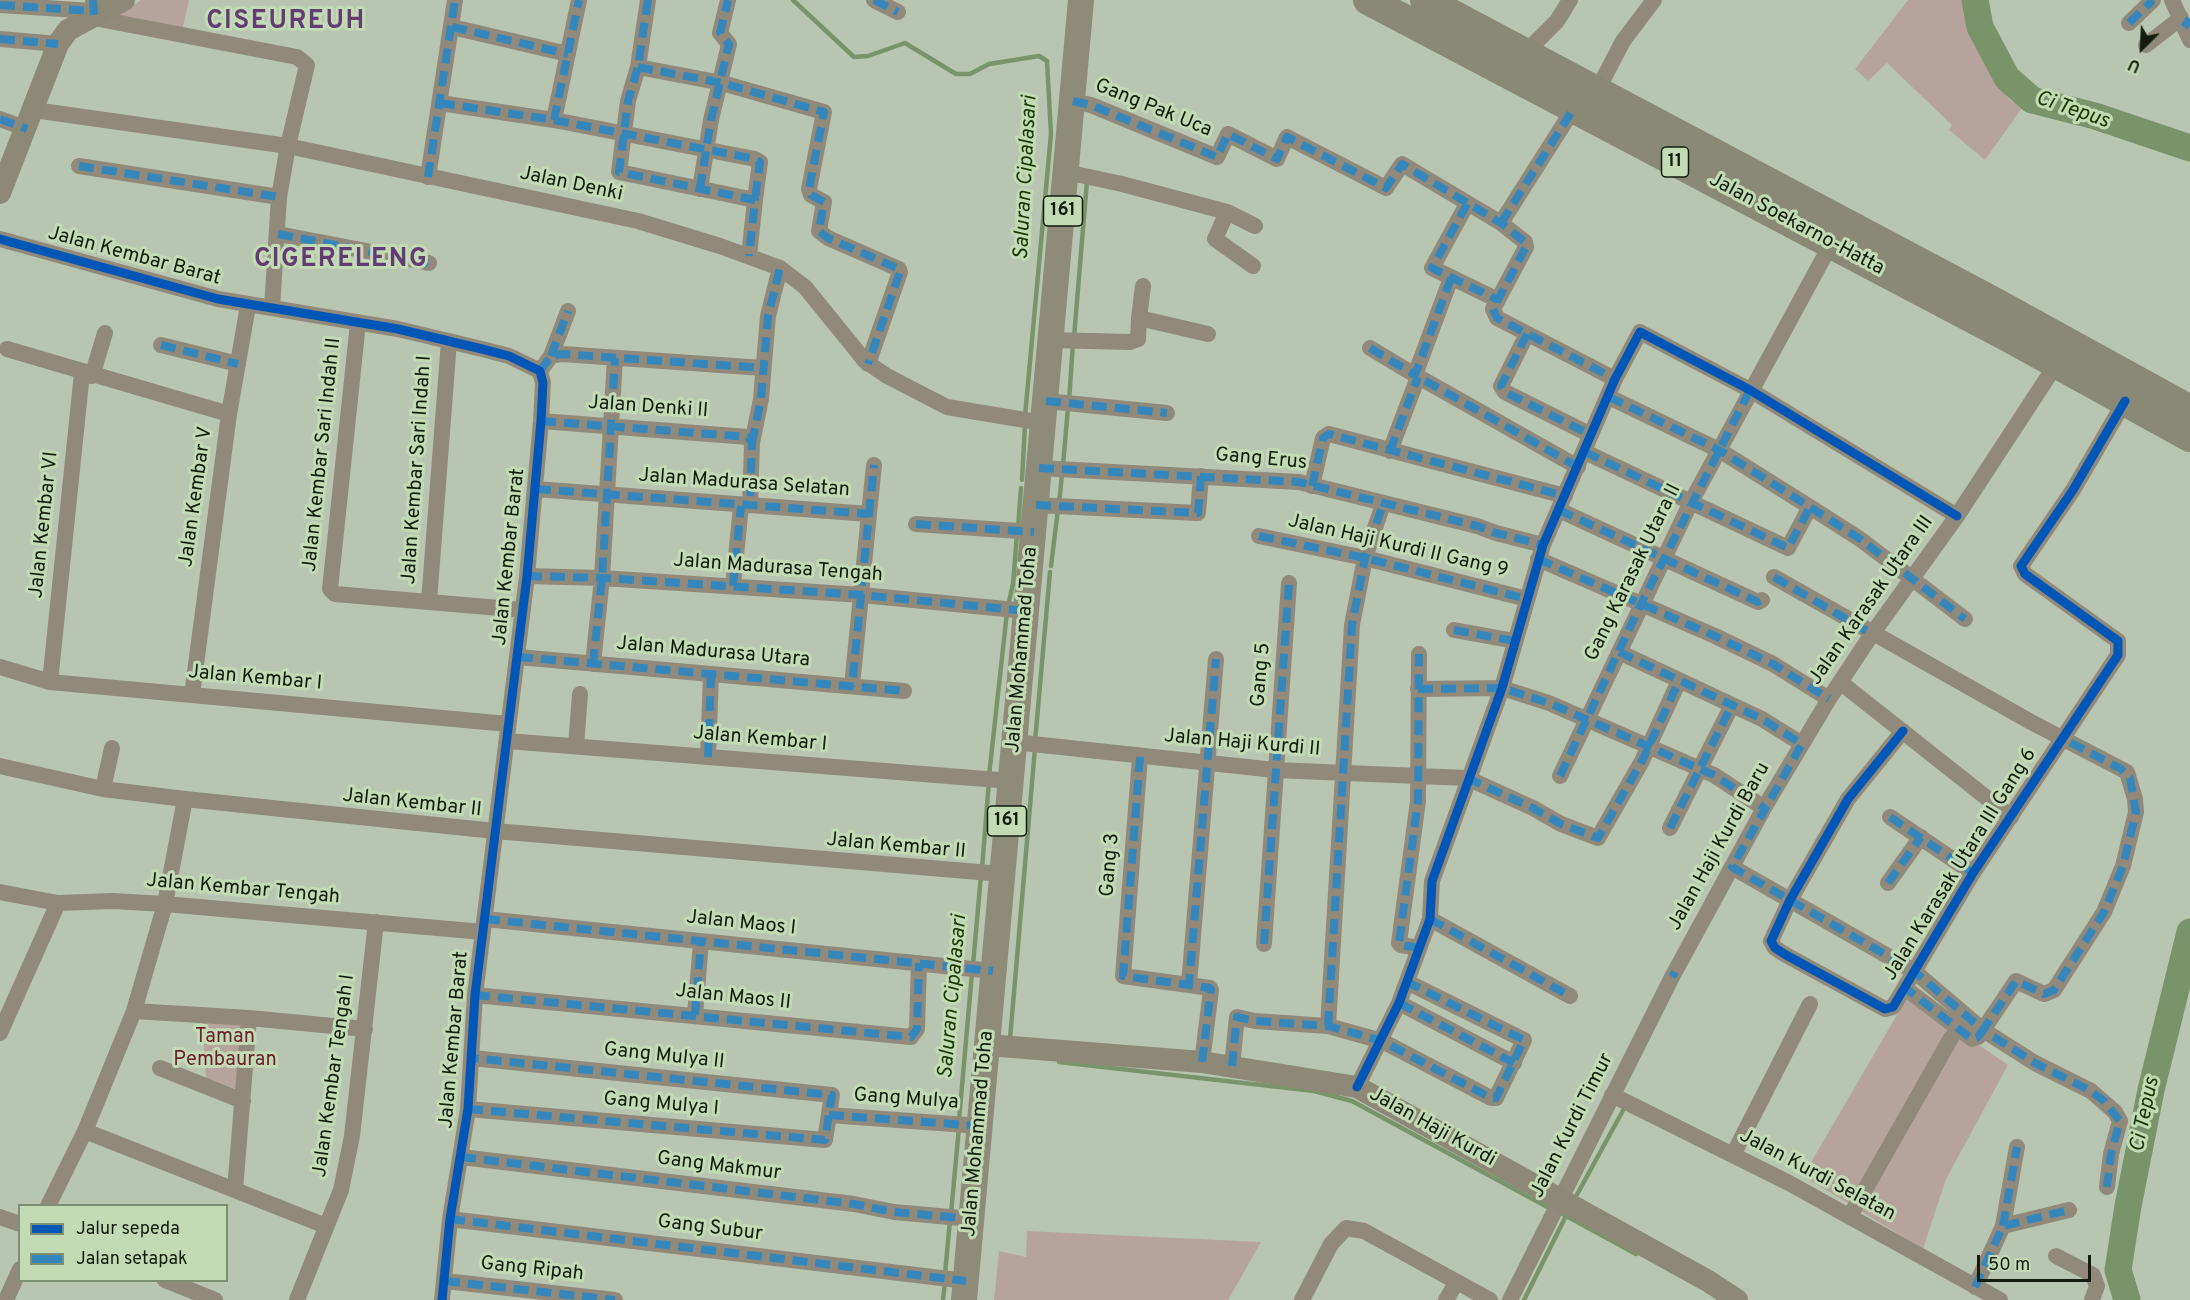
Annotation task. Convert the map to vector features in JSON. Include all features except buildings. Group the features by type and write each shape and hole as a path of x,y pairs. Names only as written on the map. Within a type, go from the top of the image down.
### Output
{"highway":[{"name":"Jalan Soekarno-Hatta","path":"1368,0 1585,100 1988,313 2190,411"},
{"name":"Jalan Soekarno-Hatta","path":"1429,1 1525,53 1585,100 1831,244 1988,313 2056,363 2190,437"}],"main road":[{"name":"Jalan Mohammad Toha","path":"965,1290 961,1218 980,1126 987,1045 984,970 1002,874 1039,468 1034,416 1051,340 1081,0"}],"street":[{"path":"0,193 31,119 58,44 68,30 93,10 124,0"},
{"path":"428,177 456,0"},
{"path":"554,120 579,0"},
{"path":"648,0 638,67 628,101 620,174 755,200"},
{"path":"700,189 729,44 720,33 728,0"},
{"path":"874,0 898,12"},
{"path":"1525,53 1557,21 1570,0"},
{"path":"1501,223 1623,41 1654,0"},
{"path":"2129,23 2153,0"},
{"path":"2146,45 2186,26 2172,0"},
{"path":"0,5 93,10 305,61 308,65 288,146 279,197 272,308"},
{"path":"452,27 568,54"},
{"path":"0,39 58,44"},
{"path":"638,67 722,82 824,112 809,189 811,195 824,202 819,231 828,238 898,269 900,272 868,364"},
{"name":"Gang Pak Uca","path":"1073,101 1091,105 1217,157 1228,134 1277,159 1287,137 1386,188 1402,164 1467,204"},
{"path":"440,103 624,132 760,162 749,256"},
{"name":"Jalan Denki","path":"0,118 31,119 288,146 638,221 780,268 805,287 868,364 947,407 1034,416 1167,413"},
{"path":"79,166 279,197"},
{"path":"1066,172 1122,184 1227,212 1255,226"},
{"path":"1498,300 1432,268 1467,204 1501,223 1525,242 1526,247 1498,300 1493,309 1497,318 1615,379"},
{"path":"1227,212 1215,238 1253,266"},
{"path":"278,234 429,263"},
{"name":"Jalan Kembar Barat","path":"0,239 178,290 248,306 358,322 449,341 510,356 540,371 543,383 541,421 527,576 475,995 467,1158 450,1220 442,1300"},
{"name":"Gang Karasak Utara II","path":"1560,776 1641,604 1666,559 1691,502 1831,244"},
{"path":"734,586 752,441 764,368 768,316 780,268"},
{"path":"1390,451 1451,278"},
{"path":"1051,340 1130,342 1138,339 1143,286"},
{"name":"Jalan Kembar V","path":"192,695 229,414 248,306"},
{"path":"540,371 551,357 568,311"},
{"path":"1139,318 1208,334"},
{"name":"Jalan Kembar Sari Indah II","path":"358,322 330,589 333,592 429,602"},
{"path":"1357,1087 1399,1004 1430,919 1432,881 1467,778 1502,688 1541,552 1609,398 1615,379 1640,332 1750,390 1957,516"},
{"name":"Jalan Kembar VI","path":"50,682 87,374 105,333"},
{"path":"1527,334 1501,386 1505,392 1591,435"},
{"name":"Jalan Kembar Sari Indah I","path":"429,602 449,341"},
{"path":"161,345 238,364"},
{"path":"1370,348 1417,376 1581,459 1691,502 1788,548 1810,507"},
{"path":"7,349 229,414"},
{"path":"551,357 562,354 764,368"},
{"path":"593,664 602,578 615,358"},
{"name":"Jalan Karasak Utara III","path":"1802,744 1872,634 1957,516 2056,363"},
{"path":"1609,398 1719,450 1810,507 1914,578 1965,619"},
{"name":"Jalan Karasak Utara III Gang 6","path":"1790,900 1774,931 1771,941 1775,948 1876,1006 1890,1009 1905,988 1973,873 2113,665 2120,648 2118,641 2025,574 2021,566 2073,490 2126,402"},
{"name":"Jalan Denki II","path":"541,421 752,441"},
{"path":"1312,486 1323,438 1326,435 1390,451 1562,503 1666,559 1758,602 1762,600"},
{"path":"869,514 874,465"},
{"name":"Gang Erus","path":"1039,468 1201,476 1267,482 1269,479 1312,486 1383,504 1541,552 1641,604 1773,664 1829,699"},
{"path":"1036,505 1198,513 1201,476"},
{"name":"Jalan Madurasa Selatan","path":"536,489 869,514 852,686"},
{"path":"1328,1026 1345,774 1352,625 1365,558 1383,504"},
{"path":"916,524 1034,532"},
{"name":"Jalan Haji Kurdi II Gang 9","path":"1259,536 1365,558 1527,599"},
{"name":"Jalan Madurasa Tengah","path":"527,576 734,586 862,595 1026,611"},
{"path":"1774,577 1872,634 2121,769 2130,778 2136,812 2123,866 2104,912 2054,990 2044,994 2016,981 1978,1037 1972,1039 1905,988"},
{"name":"Gang 5","path":"1264,944 1289,583"},
{"path":"429,602 523,610"},
{"path":"1454,630 1515,641"},
{"path":"1619,652 1732,705 1802,744"},
{"path":"1419,654 1418,801 1399,943 1419,948"},
{"name":"Jalan Madurasa Utara","path":"518,657 904,691"},
{"path":"1202,1062 1211,990 1189,986 1216,659"},
{"name":"Jalan Kembar I","path":"0,667 50,682 192,695 507,732 576,746 1011,781"},
{"path":"708,757 711,674"},
{"path":"1467,778 1533,808 1561,824 1598,838 1648,747 1679,681"},
{"name":"Jalan Karasak Utara III Gang 6","path":"1840,682 2011,817"},
{"path":"1418,689 1502,688 1549,704 1701,769 1764,807"},
{"path":"576,746 580,694"},
{"path":"1670,828 1732,705"},
{"path":"1790,900 1848,799 1903,731"},
{"name":"Jalan Haji Kurdi II","path":"1014,742 1275,770 1418,778 1467,778"},
{"name":"Jalan Haji Kurdi Baru","path":"1675,972 1764,807 1802,744"},
{"path":"103,789 112,748"},
{"name":"Gang 3","path":"1140,757 1123,976 1189,986"},
{"name":"Jalan Kembar II","path":"0,766 103,789 185,799 495,831 1002,874"},
{"path":"49,1204 85,1131 135,1011 165,904 185,799"},
{"path":"1890,817 1973,873"},
{"path":"1888,883 1921,837"},
{"path":"1732,867 1914,971 1983,1029 2035,1063 2091,1091 2115,1112 2120,1121 2110,1154 2107,1187"},
{"name":"Jalan Kembar Tengah","path":"0,892 58,903 113,901 376,922 484,925"},
{"path":"0,1033 5,1006 58,903"},
{"path":"1430,919 1570,996"},
{"name":"Jalan Kembar Tengah I","path":"297,1300 341,1190 352,1136 376,922"},
{"name":"Jalan Maos I","path":"484,925 701,942 984,970"},
{"path":"695,1015 701,942"},
{"name":"Jalan Maos II","path":"475,995 911,1037 917,1029 919,963"},
{"name":"Jalan Kurdi Timur","path":"1510,1300 1675,972"},
{"path":"1232,1066 1237,1017 1255,1021 1328,1026 1382,1041 1494,1099 1524,1043 1522,1038 1407,982"},
{"path":"1399,1004 1514,1064"},
{"path":"1733,1155 1810,1004"},
{"path":"135,1011 249,1018 365,1029"},
{"path":"235,1190 249,1018"},
{"path":"1851,1216 1951,1038"},
{"name":"Jalan Haji Kurdi","path":"987,1045 1202,1062 1357,1087 1556,1206 1708,1281 1737,1300"},
{"name":"Gang Mulya II","path":"472,1058 832,1095 829,1115"},
{"path":"160,1068 243,1101"},
{"name":"Jalan Kurdi Selatan","path":"1612,1095 1851,1216 2001,1300"},
{"name":"Gang Mulya I","path":"468,1109 825,1140 829,1115"},
{"name":"Gang Mulya","path":"829,1115 980,1126"},
{"path":"85,1131 326,1226"},
{"path":"1975,1287 2003,1226 2017,1147"},
{"name":"Gang Makmur","path":"467,1158 961,1218"},
{"path":"2003,1226 2069,1210"},
{"path":"0,1217 18,1223"},
{"name":"Gang Subur","path":"450,1220 965,1290"},
{"path":"1302,1300 1331,1244 1346,1228 1364,1231 1490,1300"},
{"path":"2056,1256 2093,1275 2097,1286 2092,1300"},
{"path":"6,1300 18,1273"},
{"name":"Gang Ripah","path":"445,1281 615,1300"},
{"path":"168,1282 215,1300"},
{"path":"1446,1300 1456,1283"}],"green space":[{"path":"141,0 189,0 182,31 97,17 128,9"},
{"path":"1908,0 1965,0 1990,74 2010,100 2022,108 1985,160 1949,130 1952,125 1887,63 1868,81 1855,69"},
{"path":"1908,996 2008,1065 1946,1179 1923,1249 1803,1176"},
{"name":"Taman Pembauran","path":"202,1016 248,1020 243,1091 206,1079"},
{"path":"1027,1231 1261,1242 1228,1300 994,1300 999,1251 1026,1257"}],"waterway":[{"name":"Saluran Cipalasari","path":"793,0 854,57 868,56 905,43 956,74 970,74 989,64 1039,56 1047,61 1051,134 1025,416"},
{"name":"Ci Tepus","path":"1975,0 1980,27 2007,78 2032,100 2095,116 2190,148"},
{"path":"1074,337 1087,181"},
{"path":"1069,401 1073,343"},
{"path":"1063,465 1068,408"},
{"name":"Saluran Cipalasari","path":"1022,480 1025,424"},
{"path":"1059,504 1062,474"},
{"name":"Saluran Cipalasari","path":"1018,528 1021,488"},
{"path":"1051,566 1058,509"},
{"name":"Saluran Cipalasari","path":"1008,606 1013,584 1017,534"},
{"path":"1035,742 1050,572"},
{"name":"Saluran Cipalasari","path":"989,776 1007,612"},
{"path":"1010,1039 1035,748"},
{"name":"Saluran Cipalasari","path":"982,869 989,781"},
{"name":"Saluran Cipalasari","path":"973,965 981,875"},
{"name":"Ci Tepus","path":"2127,1300 2118,1270 2128,1206 2151,1090 2190,932"},
{"name":"Saluran Cipalasari","path":"959,1120 972,973"},
{"path":"1059,1062 1314,1091 1352,1101 1551,1209"},
{"path":"1574,1200 1626,1105"},
{"name":"Saluran Cipalasari","path":"951,1214 959,1127"},
{"path":"1559,1212 1636,1254"},
{"path":"1524,1300 1567,1214"},
{"name":"Saluran Cipalasari","path":"945,1274 950,1220"},
{"name":"Saluran Cipalasari","path":"943,1300 945,1282"}],"marked path":[{"path":"93,0 94,18"},
{"path":"428,177 455,0"},
{"path":"440,103 554,120 579,0"},
{"path":"648,0 638,67 628,101 619,172 755,200 749,256"},
{"path":"700,189 711,120 729,44 720,33 728,0"},
{"path":"874,0 898,12"},
{"path":"2129,23 2153,0"},
{"path":"0,5 92,11"},
{"path":"2184,27 2190,19"},
{"path":"452,27 568,54"},
{"path":"0,39 58,44"},
{"path":"638,67 722,83 824,112 809,189 811,195 824,202 819,231 828,238 899,269 900,272 868,364"},
{"path":"1073,101 1091,105 1217,157 1228,134 1277,159 1287,137 1386,188 1402,164 1501,223 1525,242 1526,247 1493,309 1497,318 1615,379"},
{"path":"1501,223 1574,108"},
{"path":"0,119 27,129"},
{"path":"554,120 755,159 760,162 755,200"},
{"path":"79,166 279,197"},
{"path":"1467,204 1432,268 1498,300"},
{"path":"278,234 429,263"},
{"path":"752,443 761,399 768,316 780,268"},
{"path":"1451,278 1415,375 1578,467"},
{"path":"551,356 568,311"},
{"path":"1527,334 1501,386 1505,392 1591,435"},
{"path":"161,345 238,364"},
{"path":"1370,348 1415,375"},
{"path":"540,371 551,356 562,354 763,368"},
{"path":"593,664 602,578 615,358"},
{"path":"1390,451 1418,377"},
{"path":"1560,776 1641,604 1750,390 1746,388"},
{"path":"1609,397 1719,450 1860,539 1965,619"},
{"path":"1046,401 1167,413"},
{"path":"541,421 748,437 752,443 750,505"},
{"path":"1312,486 1323,438 1329,434 1565,496"},
{"path":"1585,452 1788,548 1810,507"},
{"path":"869,514 874,465"},
{"path":"1039,468 1299,482 1477,526 1543,545"},
{"path":"1036,505 1198,513 1201,476"},
{"path":"536,489 869,514 852,686"},
{"path":"1328,1026 1352,625 1365,558 1383,504"},
{"path":"733,586 741,506"},
{"path":"1559,510 1758,602 1762,600"},
{"path":"916,524 1034,532"},
{"path":"1259,536 1365,558 1527,599"},
{"path":"1538,559 1715,636 1773,664 1829,699"},
{"path":"527,576 602,578 862,595 1026,611"},
{"path":"1774,577 1872,634"},
{"path":"1264,944 1289,583"},
{"path":"1454,630 1515,641"},
{"path":"1619,652 1762,719 1802,744 1732,867 1914,971 1983,1030 2016,981 2044,994 2054,990 2104,912 2123,866 2136,812 2130,778 2121,769 2062,738"},
{"path":"1419,654 1418,801 1399,943 1419,948"},
{"path":"518,657 904,691"},
{"path":"1202,1062 1211,990 1189,985 1216,659"},
{"path":"708,757 711,674"},
{"path":"1467,778 1533,808 1561,824 1598,838 1642,761 1679,681"},
{"path":"1418,689 1502,688 1549,703 1714,775 1764,808"},
{"path":"1670,828 1732,705"},
{"path":"1140,757 1123,976 1189,985"},
{"path":"1890,817 1973,873"},
{"path":"1888,883 1921,837"},
{"path":"485,919 993,971"},
{"path":"1430,919 1570,996"},
{"path":"695,1015 701,942"},
{"path":"475,995 911,1037 917,1029 919,963"},
{"path":"1672,977 1675,972"},
{"path":"1232,1066 1237,1017 1255,1021 1328,1026 1382,1041 1491,1098 1496,1098 1524,1040 1407,982"},
{"path":"1903,991 1905,988 1972,1039 1978,1037 1983,1030 2035,1063 2091,1091 2104,1101 2120,1121 2111,1154 2107,1187"},
{"path":"1399,1003 1514,1063"},
{"path":"468,1109 825,1140 832,1095 472,1058"},
{"path":"829,1115 980,1126"},
{"path":"2003,1226 2017,1147"},
{"path":"461,1157 854,1204 894,1212 972,1219"},
{"path":"1975,1287 2003,1226 2069,1210"},
{"path":"450,1219 966,1281"},
{"path":"445,1281 615,1300"}],"cycle path":[{"path":"0,239 218,299 398,329 482,349 509,356 540,371 543,383 541,421 527,576 475,995 468,1109 450,1219 442,1300"},
{"path":"1357,1087 1399,1003 1430,919 1432,881 1502,688 1543,545 1615,379 1640,332 1750,390 1957,516"},
{"path":"1903,731 1848,799 1790,900 1771,941 1775,948 1786,955 1885,1009 1893,1007 1973,873 2118,655 2118,641 2025,574 2021,566 2073,490 2125,401"}],"district":[{"name":"CISEUREUH","path":"286,23"},
{"name":"CIGERELENG","path":"341,261"}]}
